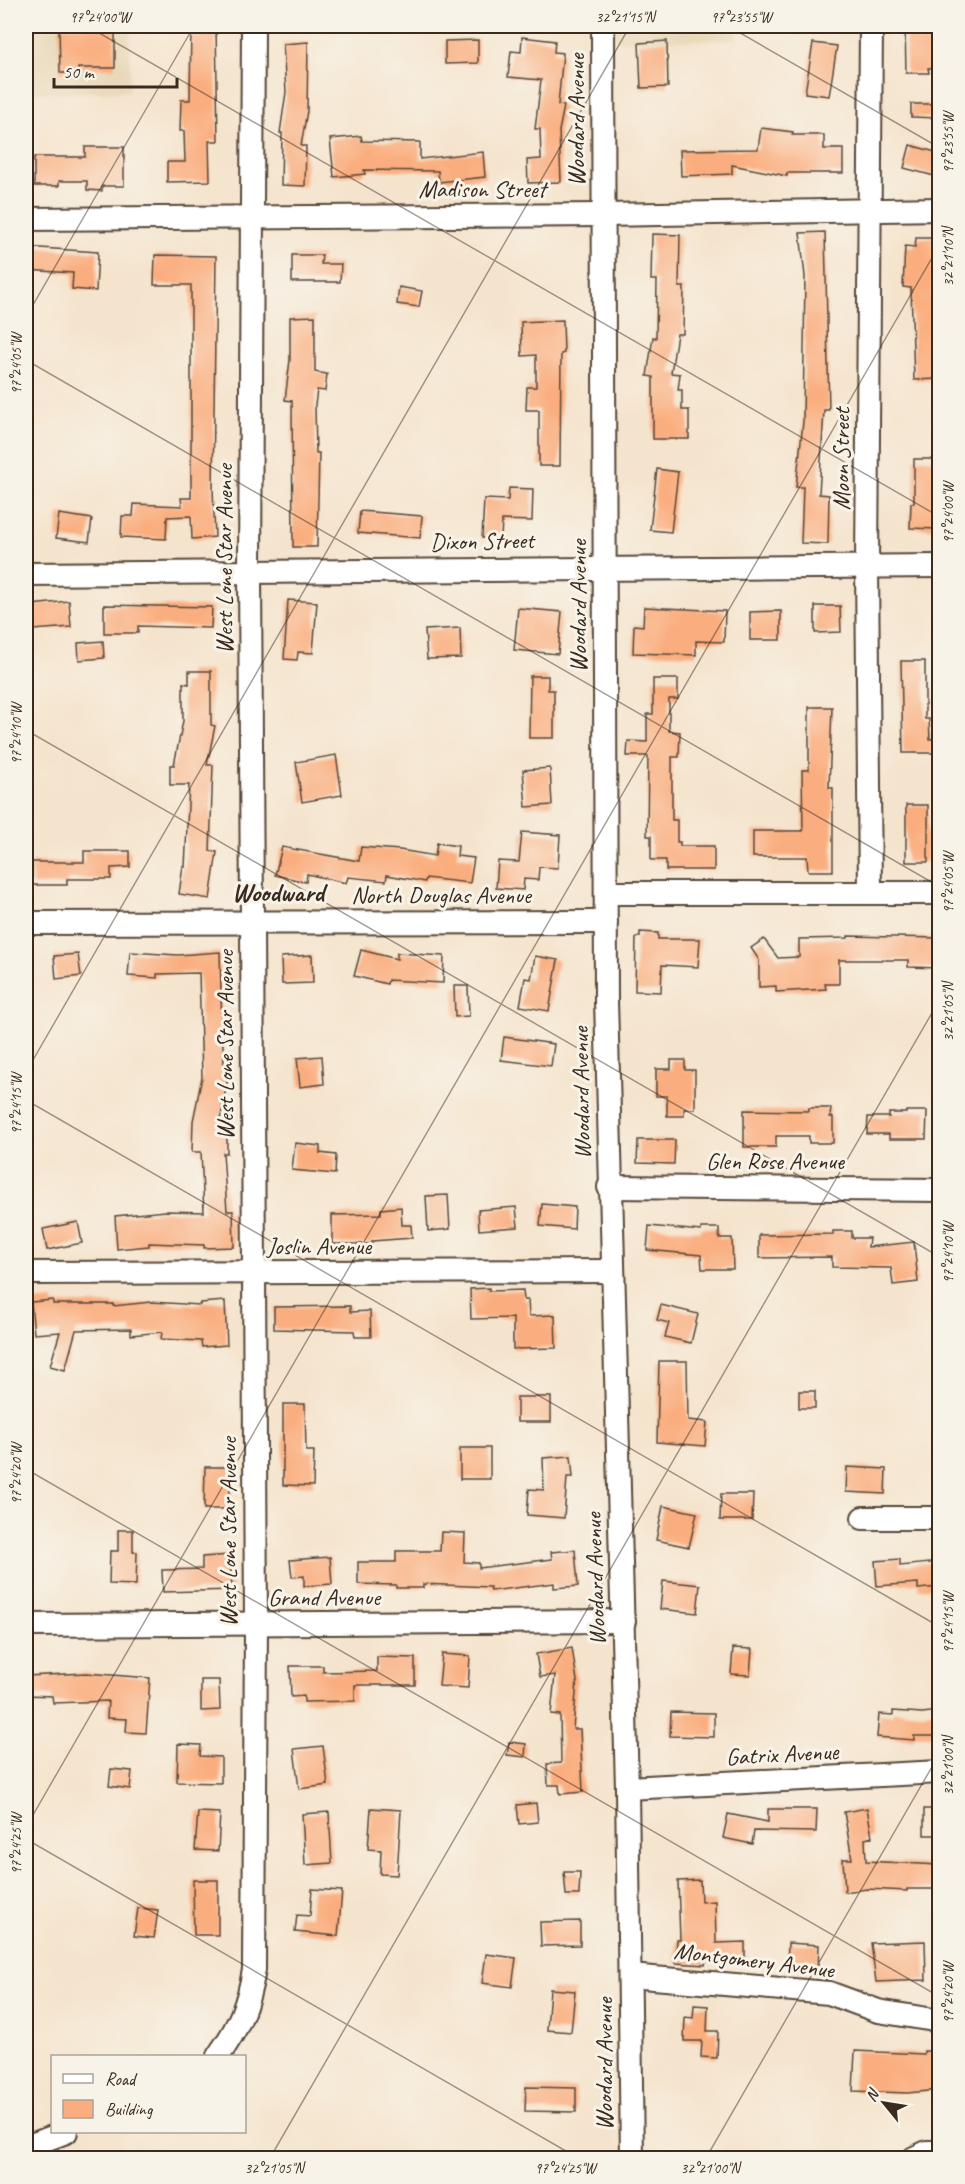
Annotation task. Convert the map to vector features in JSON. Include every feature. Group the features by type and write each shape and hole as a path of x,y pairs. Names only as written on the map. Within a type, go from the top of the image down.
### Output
{"street":[{"name":"West Lone Star Avenue","path":"219,2055 236,2030 249,2002 254,1970 256,1624 250,571 253,26"},
{"name":"Woodard Avenue","path":"603,26 609,1187 624,1621 632,2158"},
{"name":"Moon Street","path":"870,892 867,566 871,26"},
{"name":"Madison Street","path":"26,219 604,215 870,208 939,209"},
{"name":"Dixon Street","path":"26,573 939,566"},
{"path":"606,893 939,893"},
{"name":"North Douglas Avenue","path":"26,923 606,921"},
{"name":"Glen Rose Avenue","path":"609,1187 939,1190"},
{"name":"Joslin Avenue","path":"26,1273 612,1271"},
{"path":"863,1518 939,1518"},
{"name":"Grand Avenue","path":"26,1625 624,1621"},
{"name":"Gatrix Avenue","path":"627,1788 939,1772"},
{"name":"Montgomery Avenue","path":"630,1976 829,1993 878,2011 939,2021"},
{"path":"26,2146 63,2133"},
{"path":"914,2158 927,2152 939,2152"}],"shaded area":[{"path":"26,26 130,26 130,92 33,93 32,42 26,41"},
{"path":"615,26 736,26 736,40 615,41"}],"building":[{"path":"59,26 115,26 115,68 78,68 78,73 60,73"},
{"path":"191,26 216,26 218,141 209,141 210,181 167,182 167,162 185,162 184,131 180,131 181,100 190,100"},
{"path":"905,26 937,26 939,68 928,68 929,73 906,73"},
{"path":"522,37 555,41 554,52 563,53 558,105 564,106 559,131 561,182 528,183 527,160 541,159 540,129 535,129 541,80 508,77 511,51 521,52"},
{"path":"478,40 478,63 445,64 445,41"},
{"path":"667,41 668,87 641,88 639,43"},
{"path":"308,42 307,111 301,146 306,146 305,186 281,185 282,133 280,133 286,92 283,44"},
{"path":"813,43 837,46 829,96 805,93"},
{"path":"911,104 939,104 939,118 911,117"},
{"path":"761,128 793,132 792,135 824,135 824,149 843,149 843,173 787,173 787,176 732,165 732,174 681,176 680,150 758,149"},
{"path":"361,136 362,141 420,142 420,159 483,152 485,177 439,182 438,171 364,170 365,174 334,177 330,139"},
{"path":"910,145 939,153 938,177 904,168"},
{"path":"85,147 124,147 124,186 102,186 102,191 87,190 87,181 59,181 59,186 34,186 34,157 85,157"},
{"path":"825,232 829,410 824,410 819,494 829,495 828,544 801,543 803,487 796,487 803,422 805,276 800,233"},
{"path":"652,234 680,235 679,287 684,287 683,334 677,334 671,373 680,374 678,390 682,390 682,410 689,410 689,439 653,439 653,377 647,376 653,337 656,338 657,280 651,280"},
{"path":"916,238 934,238 932,297 939,297 939,379 914,380 911,288 903,287 905,246 915,247"},
{"path":"26,247 98,252 96,291 72,289 73,273 26,270"},
{"path":"155,255 216,256 213,489 215,537 192,539 191,516 167,517 166,539 121,537 122,516 133,516 134,504 182,506 181,498 191,498 191,285 154,285"},
{"path":"292,255 322,255 321,264 341,264 340,282 292,282"},
{"path":"399,287 422,291 419,307 397,304"},
{"path":"315,316 315,372 327,374 325,391 317,390 315,405 316,453 319,453 317,547 293,547 292,401 285,400 290,360 290,317"},
{"path":"563,320 560,466 539,466 539,410 526,410 527,387 536,387 536,355 522,356 521,322"},
{"path":"914,459 939,459 938,529 910,528 911,503 914,503"},
{"path":"657,469 678,472 671,532 650,530"},
{"path":"509,488 533,489 532,521 502,520 501,538 482,538 484,499 508,500"},
{"path":"360,511 422,516 420,538 358,533"},
{"path":"59,514 92,519 89,542 56,538"},
{"path":"288,600 317,602 313,653 298,652 297,660 284,659"},
{"path":"69,601 71,627 33,630 31,605"},
{"path":"104,605 212,607 211,628 138,626 138,633 104,633"},
{"path":"815,606 840,606 841,632 815,633"},
{"path":"644,607 725,611 724,642 696,641 696,655 633,653 634,625 643,626"},
{"path":"518,608 562,612 558,654 514,650"},
{"path":"781,611 781,640 750,640 750,612"},
{"path":"460,628 461,658 427,659 425,630"},
{"path":"103,641 104,658 79,660 78,643"},
{"path":"901,661 925,661 925,719 929,719 930,739 938,739 938,753 903,753"},
{"path":"189,671 211,671 211,725 215,726 207,765 213,765 210,851 217,852 210,899 179,894 183,866 185,867 189,785 170,785 170,765 174,765 183,721 183,683 189,684"},
{"path":"530,676 548,676 548,690 554,690 554,738 529,738"},
{"path":"653,679 678,679 678,699 669,699 669,731 680,732 679,757 672,757 672,820 677,820 677,842 680,842 680,846 714,846 714,870 666,870 666,860 651,860 651,836 647,836 648,756 627,756 628,741 647,742 647,714 653,714"},
{"path":"809,707 832,707 829,788 833,788 833,871 808,871 807,857 753,857 753,831 803,831 802,770 809,770"},
{"path":"336,755 342,795 302,802 296,762"},
{"path":"550,768 552,805 526,807 523,770"},
{"path":"906,805 928,805 928,862 906,862"},
{"path":"522,832 560,835 558,868 539,867 538,880 524,879 523,890 496,888 498,861 519,862"},
{"path":"437,843 458,846 457,856 474,858 470,883 426,878 425,882 387,875 386,881 348,877 346,883 307,874 306,882 275,875 282,847 359,861 361,847 435,856"},
{"path":"84,851 130,851 130,867 111,868 111,879 67,879 67,885 32,885 32,862 84,862"},
{"path":"640,932 658,933 658,939 700,939 698,967 662,965 661,992 635,991 636,937 640,937"},
{"path":"848,936 939,938 939,968 908,967 908,960 839,960 839,984 825,984 826,989 776,992 776,986 759,987 759,960 751,948 764,939 778,958 799,957 799,939 848,938"},
{"path":"361,950 397,959 397,953 444,956 443,983 388,980 387,984 354,976"},
{"path":"130,952 178,955 220,952 222,1032 225,1077 228,1077 220,1121 227,1121 227,1153 223,1153 227,1211 233,1211 234,1247 204,1248 204,1245 149,1243 149,1246 117,1249 115,1216 166,1211 204,1212 201,1152 192,1152 193,1121 202,1077 199,973 157,974 157,978 128,976"},
{"path":"78,954 81,976 56,979 54,956"},
{"path":"312,955 313,983 282,984 281,957"},
{"path":"535,956 558,960 549,1011 520,1006 525,978 531,979"},
{"path":"454,986 468,986 469,1016 455,1017"},
{"path":"504,1037 554,1044 551,1066 501,1060"},
{"path":"322,1056 324,1084 300,1087 297,1058"},
{"path":"671,1060 685,1060 685,1070 695,1070 695,1109 684,1109 684,1116 667,1116 667,1096 656,1096 656,1069 671,1069"},
{"path":"809,1108 831,1108 833,1143 809,1143 809,1136 776,1136 776,1147 744,1147 744,1110 809,1111"},
{"path":"906,1111 927,1111 926,1139 889,1139 889,1134 867,1134 868,1117 889,1117 889,1113 906,1113"},
{"path":"638,1140 675,1140 674,1164 637,1163"},
{"path":"295,1143 320,1146 320,1153 336,1155 335,1174 292,1170"},
{"path":"448,1195 450,1229 428,1231 426,1196"},
{"path":"542,1204 575,1207 574,1229 540,1226"},
{"path":"401,1207 402,1225 411,1225 412,1238 372,1241 372,1244 332,1244 332,1215 381,1214 381,1209"},
{"path":"516,1207 518,1227 479,1230 478,1210"},
{"path":"78,1222 82,1243 47,1250 43,1229"},
{"path":"649,1226 701,1231 701,1228 719,1228 719,1238 732,1238 733,1269 702,1269 701,1255 647,1250"},
{"path":"833,1231 852,1231 852,1238 869,1238 868,1247 914,1242 918,1282 893,1285 891,1268 832,1267 832,1257 759,1258 759,1235 833,1234"},
{"path":"489,1288 489,1291 523,1290 524,1300 528,1300 529,1316 555,1315 556,1348 513,1349 513,1318 471,1319 470,1289"},
{"path":"53,1300 53,1304 113,1304 113,1306 151,1302 200,1305 200,1303 225,1301 227,1345 202,1347 201,1341 161,1339 162,1332 131,1335 131,1329 76,1330 65,1370 50,1366 60,1332 34,1334 31,1302"},
{"path":"661,1305 698,1314 691,1343 665,1337 669,1323 657,1320"},
{"path":"350,1306 350,1312 370,1311 371,1337 355,1337 354,1331 274,1329 274,1307"},
{"path":"659,1361 687,1361 688,1420 707,1422 705,1446 657,1442"},
{"path":"799,1391 815,1391 815,1408 799,1408"},
{"path":"517,1397 551,1397 551,1422 517,1422"},
{"path":"283,1404 305,1404 306,1451 314,1451 313,1486 283,1485"},
{"path":"460,1448 490,1448 490,1479 460,1479"},
{"path":"571,1456 573,1477 567,1477 564,1518 527,1515 529,1489 544,1490 543,1458"},
{"path":"205,1467 231,1467 229,1509 204,1509"},
{"path":"847,1467 886,1469 885,1494 846,1492"},
{"path":"721,1494 753,1494 752,1520 720,1520"},
{"path":"663,1506 697,1513 689,1547 656,1540"},
{"path":"118,1530 133,1530 133,1552 137,1552 136,1585 109,1584 110,1551 118,1551"},
{"path":"441,1532 465,1533 464,1562 479,1563 479,1568 552,1559 551,1552 575,1550 578,1586 554,1588 554,1583 491,1591 490,1587 423,1584 423,1588 396,1588 396,1585 358,1584 358,1562 396,1562 396,1551 440,1551"},
{"path":"230,1555 232,1590 163,1592 162,1570 202,1569 202,1557"},
{"path":"330,1557 332,1584 304,1586 304,1576 292,1577 290,1560"},
{"path":"900,1559 900,1566 939,1562 939,1587 918,1589 918,1583 877,1586 875,1561"},
{"path":"663,1581 700,1585 697,1613 660,1609"},
{"path":"572,1648 577,1681 573,1729 580,1729 583,1792 560,1794 559,1785 548,1785 547,1764 561,1763 560,1715 551,1714 555,1675 540,1677 536,1654"},
{"path":"733,1648 752,1649 750,1675 731,1674"},
{"path":"442,1654 470,1656 468,1688 439,1686"},
{"path":"377,1657 415,1658 415,1685 355,1685 355,1701 304,1702 304,1696 291,1697 290,1666 323,1666 323,1672 377,1671"},
{"path":"86,1673 150,1678 146,1733 126,1732 127,1719 107,1718 108,1701 53,1703 52,1696 26,1695 26,1676"},
{"path":"201,1680 219,1680 220,1710 201,1711"},
{"path":"893,1711 922,1713 939,1711 939,1736 914,1736 914,1740 877,1737 879,1714 893,1715"},
{"path":"671,1712 714,1713 714,1737 670,1736"},
{"path":"509,1742 526,1744 525,1757 507,1755"},
{"path":"178,1744 201,1745 200,1756 221,1757 221,1783 177,1782"},
{"path":"323,1746 328,1785 299,1789 294,1749"},
{"path":"111,1769 132,1771 130,1789 109,1786"},
{"path":"536,1803 538,1822 519,1824 517,1805"},
{"path":"371,1808 401,1810 397,1875 380,1874 381,1850 368,1849"},
{"path":"867,1808 872,1837 865,1839 866,1861 939,1865 939,1889 907,1889 907,1891 867,1889 845,1892 843,1859 852,1859 844,1812"},
{"path":"768,1809 817,1809 816,1832 754,1831 752,1844 723,1838 728,1814 768,1822"},
{"path":"924,1809 939,1809 939,1835 924,1835"},
{"path":"198,1812 220,1813 218,1851 195,1850"},
{"path":"329,1812 332,1863 305,1865 302,1814"},
{"path":"564,1872 580,1872 579,1895 566,1895"},
{"path":"193,1880 218,1880 218,1935 194,1935"},
{"path":"700,1880 701,1902 715,1901 716,1943 745,1942 745,1961 706,1961 705,1965 675,1963 677,1940 680,1940 678,1881"},
{"path":"312,1889 342,1891 338,1936 295,1932 297,1915 310,1916"},
{"path":"138,1908 158,1910 154,1938 134,1936"},
{"path":"580,1921 580,1945 541,1946 540,1922"},
{"path":"925,1941 926,1980 876,1982 871,1943"},
{"path":"788,1943 819,1945 818,1970 787,1968"},
{"path":"486,1954 516,1958 512,1987 482,1983"},
{"path":"550,1989 575,1991 571,2032 547,2030"},
{"path":"694,2005 708,2006 707,2031 718,2031 717,2058 701,2057 702,2041 684,2041 685,2017 693,2018"},
{"path":"855,2051 924,2054 924,2051 939,2051 939,2090 907,2093 853,2091"},
{"path":"526,2087 576,2088 576,2112 525,2111"}],"district":[{"name":"Woodward","path":"278,892"}]}
